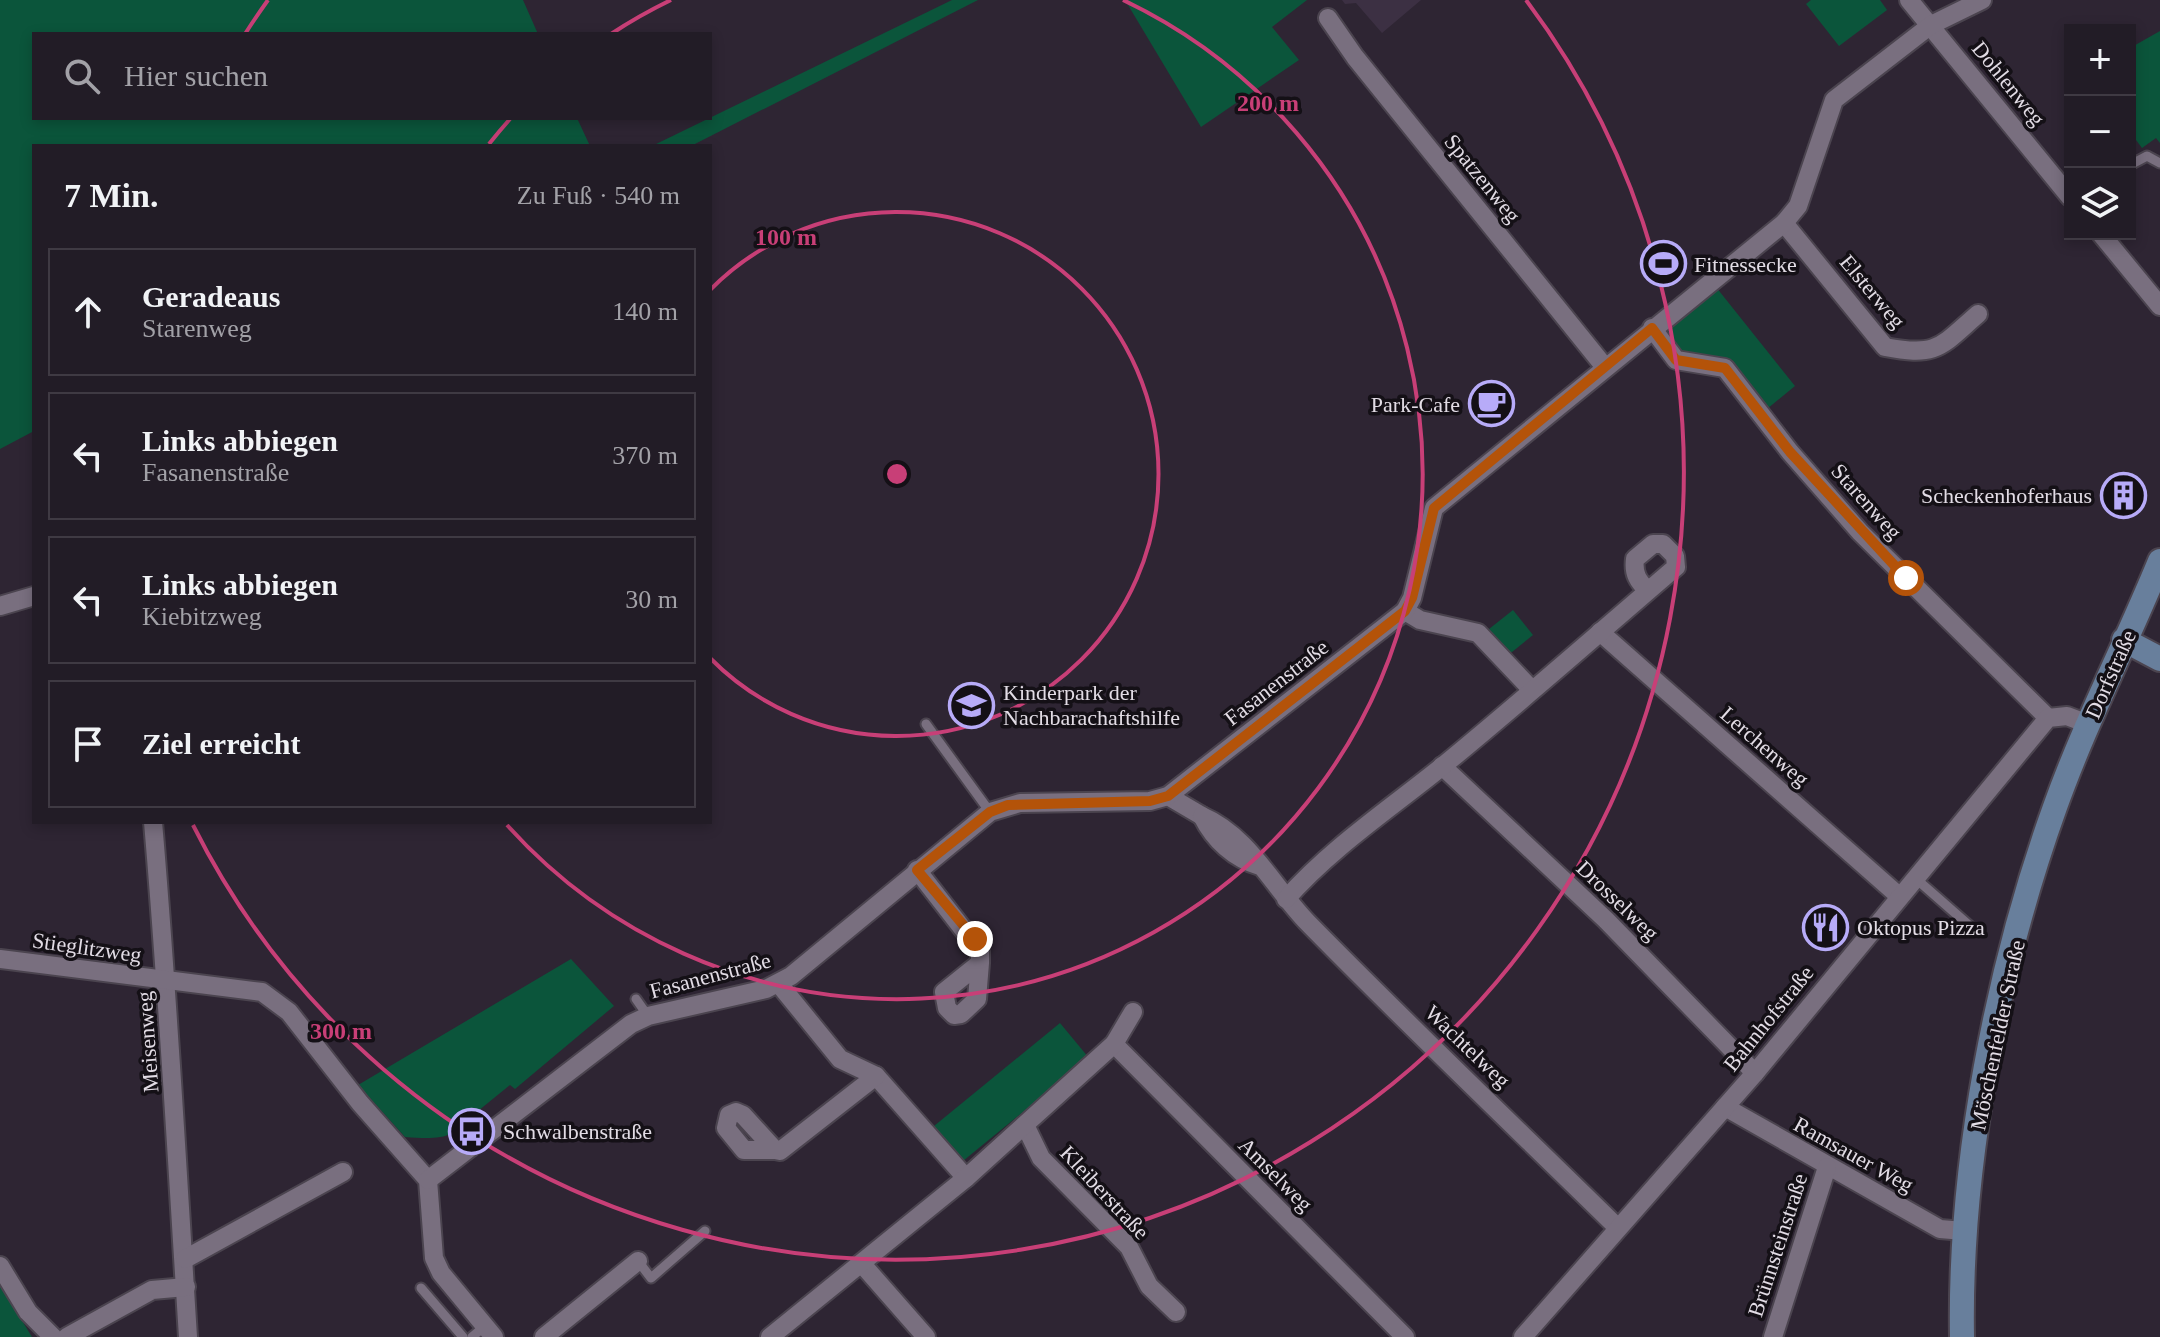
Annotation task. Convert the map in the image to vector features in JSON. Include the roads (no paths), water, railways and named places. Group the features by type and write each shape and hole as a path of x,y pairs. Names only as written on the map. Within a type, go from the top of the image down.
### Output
{"street":[{"name":"Dohlenweg","path":"1909,0 2064,190"},
{"path":"1532,690 1478,633 1420,620 1405,611 1412,598 1434,508 1604,366 1784,223 1798,206 1834,100 1931,25 1982,0"},
{"name":"Spatzenweg","path":"1328,18 1355,57 1604,366"},
{"name":"Elsterweg","path":"1784,223 1885,347 1915,353 1937,349 1978,314"},
{"path":"2106,240 2160,306"},
{"name":"Starenweg","path":"1652,328 1676,360 1725,368 1790,452 1860,532 2048,718"},
{"name":"Dorfstraße","path":"2084,734 2160,561"},
{"path":"1286,899 1342,846 1442,766 1648,591"},
{"path":"0,606 32,597"},
{"name":"Fasanenstraße","path":"428,1180 618,1032 648,1016 779,984 990,812 1020,803 1150,801 1168,796 1405,611"},
{"name":"Lerchenweg","path":"1600,632 1899,896"},
{"path":"2124,640 2160,659"},
{"path":"2048,718 2067,716 2084,734"},
{"name":"Bahnhofstraße","path":"1523,1337 1755,1073 2048,718"},
{"name":"Möschenfelder Straße","path":"1962,1337 1964,1231 1978,1121 2007,979 2042,846 2084,734"},
{"name":"Drosselweg","path":"1442,766 1606,920 1755,1073"},
{"name":"Wachtelweg","path":"1168,796 1217,823 1250,851 1286,899 1617,1227"},
{"name":"Meisenweg","path":"153,824 167,982 177,1193 185,1259 188,1337"},
{"path":"917,870 975,939 980,963"},
{"name":"Stieglitzweg","path":"0,959 167,982"},
{"path":"167,982 262,992 289,1012 360,1103 428,1180 434,1258 441,1273 484,1333"},
{"path":"779,984 840,1059 876,1076 966,1178"},
{"path":"770,1337 966,1178 1114,1044 1133,1012"},
{"name":"Amselweg","path":"1114,1044 1405,1337"},
{"path":"775,1150 780,1151 876,1076"},
{"name":"Ramsauer Weg","path":"1725,1107 1940,1229 1964,1231"},
{"name":"Kleiberstraße","path":"1025,1125 1041,1158 1129,1247 1149,1286 1176,1312"},
{"name":"Brünnsteinstraße","path":"1773,1337 1827,1167"},
{"path":"185,1259 343,1172"},
{"path":"544,1337 638,1261"},
{"path":"862,1264 926,1337"},
{"path":"0,1266 28,1312 53,1337"},
{"path":"67,1337 152,1290 186,1287"}],"lane":[{"path":"2136,162 2147,156 2160,163"},
{"path":"926,724 990,812"},
{"path":"1914,877 1971,927"},
{"path":"636,999 648,1016"},
{"path":"638,1261 651,1278 705,1231"},
{"path":"421,1288 463,1337"}],"place":[{"name":"Fitnessecke","path":"1663,264"},
{"name":"Park-Cafe","path":"1491,404"},
{"name":"Scheckenhoferhaus","path":"2123,495"},
{"name":"Kinderpark der Nachbarachaftshilfe","path":"972,705"},
{"name":"Oktopus Pizza","path":"1826,927"},
{"name":"Schwalbenstraße","path":"472,1131"}]}
